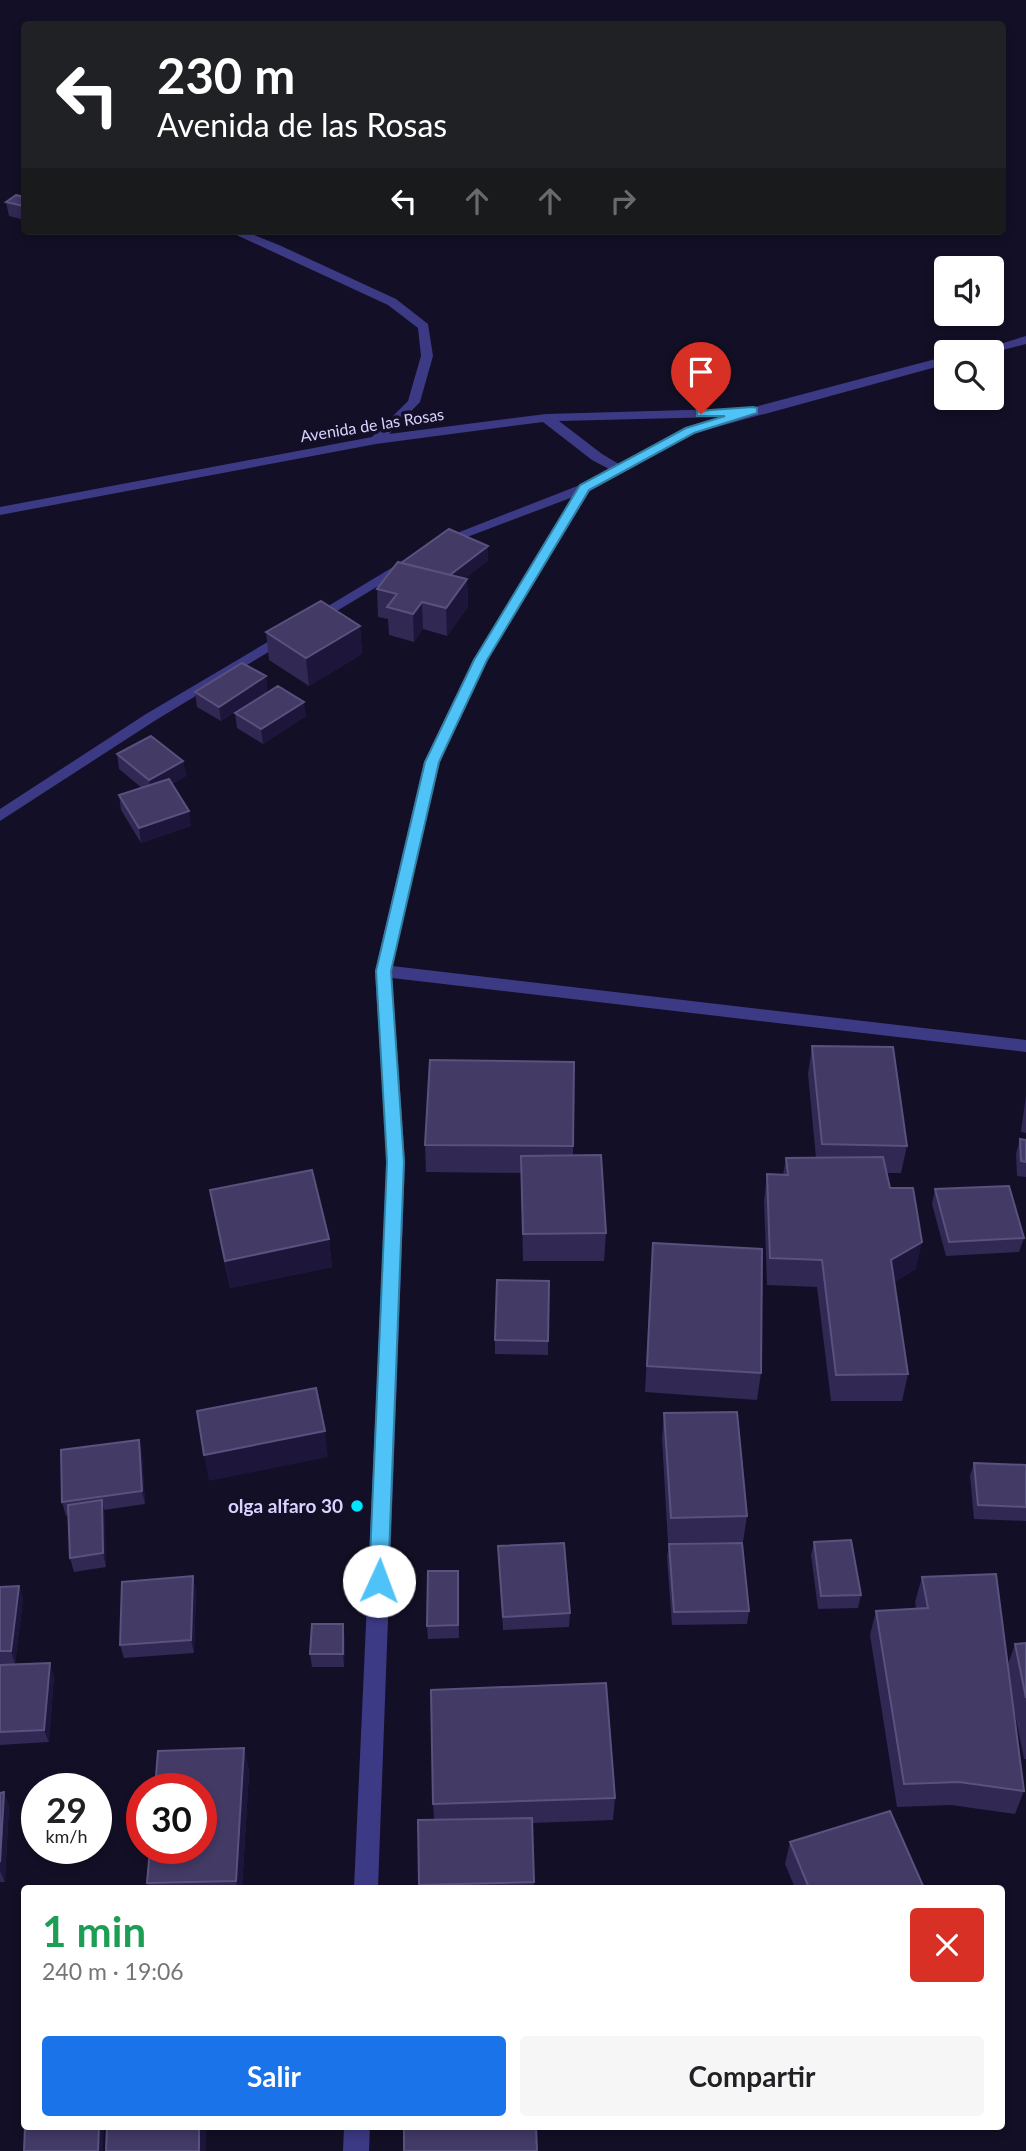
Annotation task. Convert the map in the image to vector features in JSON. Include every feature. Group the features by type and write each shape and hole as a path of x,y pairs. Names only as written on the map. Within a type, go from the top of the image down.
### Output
{"street":[{"path":"244,235 392,302 424,327 426,356 414,402 376,440"},
{"path":"1004,346 1026,340"},
{"path":"0,816 151,717 443,540 585,488 690,430 934,363"},
{"name":"Avenida de las Rosas","path":"0,511 376,440 546,418 753,411"},
{"path":"546,418 597,457 620,469"},
{"path":"366,1885 396,1162 383,971 432,762 480,660 585,488"},
{"path":"383,971 1026,1046"},
{"path":"356,2151 357,2130"}],"building":[{"path":"16,195 21,196 21,206 6,202"},
{"path":"449,529 488,546 450,575 401,563"},
{"path":"398,562 467,579 446,608 422,602 413,614 387,607 397,594 377,589"},
{"path":"321,601 360,626 306,658 266,632"},
{"path":"242,663 266,676 219,707 195,692"},
{"path":"278,686 304,702 261,729 235,713"},
{"path":"151,736 183,761 149,780 117,754"},
{"path":"169,779 189,811 139,828 119,795"},
{"path":"812,1046 893,1047 907,1146 822,1144"},
{"path":"430,1060 574,1062 573,1146 425,1145"},
{"path":"1020,1139 1026,1140 1026,1162 1021,1161"},
{"path":"601,1155 606,1233 523,1234 521,1156"},
{"path":"883,1157 890,1188 913,1188 922,1242 891,1260 908,1374 836,1375 822,1260 770,1258 767,1174 788,1175 786,1158"},
{"path":"312,1170 329,1239 225,1261 210,1190"},
{"path":"1009,1186 1024,1238 949,1242 935,1189"},
{"path":"653,1243 762,1249 761,1373 647,1366"},
{"path":"497,1280 549,1281 548,1341 495,1340"},
{"path":"316,1388 325,1431 204,1455 197,1411"},
{"path":"737,1412 747,1516 671,1518 664,1413"},
{"path":"139,1440 142,1491 62,1502 61,1450"},
{"path":"974,1463 1026,1465 1026,1507 978,1505"},
{"path":"102,1500 103,1553 70,1558 68,1505"},
{"path":"851,1540 861,1595 821,1596 814,1542"},
{"path":"564,1543 570,1613 503,1617 498,1546"},
{"path":"742,1543 749,1611 674,1612 669,1544"},
{"path":"428,1571 458,1571 458,1625 427,1626"},
{"path":"996,1574 1024,1791 959,1782 904,1784 876,1611 928,1608 922,1577"},
{"path":"193,1576 191,1640 120,1645 122,1582"},
{"path":"19,1586 11,1651 0,1651 0,1587"},
{"path":"312,1624 343,1624 343,1654 310,1654"},
{"path":"1026,1643 1026,1698 1015,1644"},
{"path":"50,1663 44,1730 0,1732 0,1665"},
{"path":"606,1683 615,1798 433,1804 431,1690"},
{"path":"244,1748 236,1881 147,1883 149,1864 217,1864 217,1773 156,1773 158,1751"},
{"path":"4,1792 0,1862 0,1793"},
{"path":"890,1811 923,1885 808,1885 790,1842"},
{"path":"532,1818 534,1882 419,1885 418,1820"},
{"path":"25,2130 99,2130 98,2151 24,2151"},
{"path":"107,2130 199,2130 199,2151 106,2151"},
{"path":"404,2130 536,2130 537,2151 404,2151"}],"place":[{"name":"olga alfaro 30","path":"357,1506"}],"route":[{"path":"379,1581 396,1162 383,971 432,762 480,660 585,488 690,430 753,411 701,414"}]}
